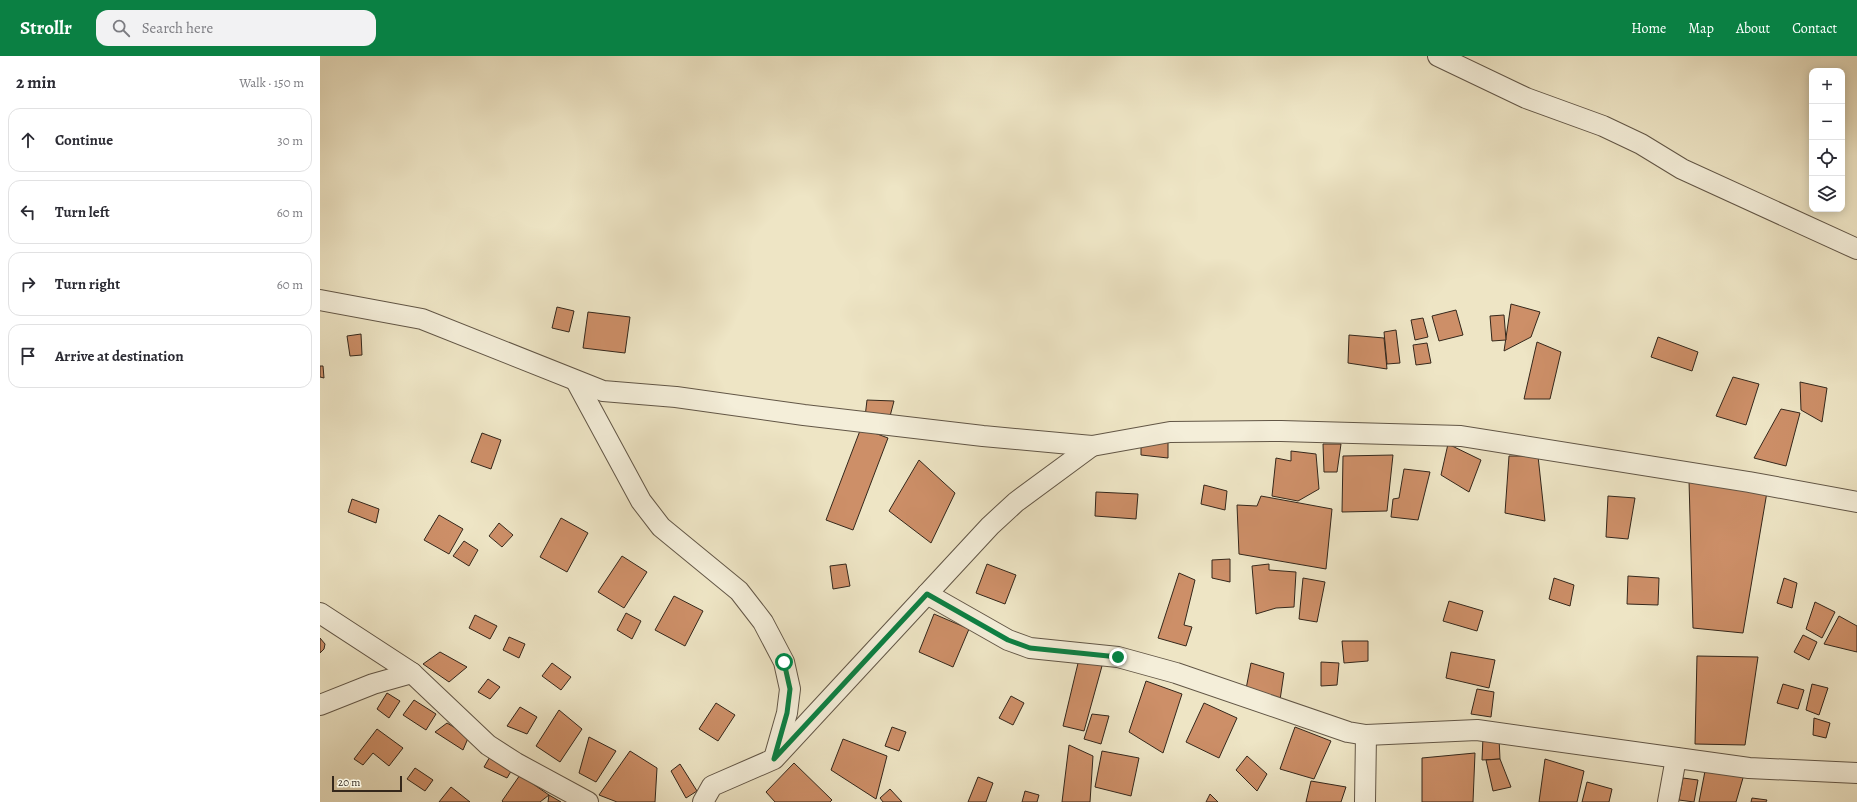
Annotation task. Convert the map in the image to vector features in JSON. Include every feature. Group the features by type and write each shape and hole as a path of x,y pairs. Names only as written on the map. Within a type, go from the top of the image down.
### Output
{"street":[{"path":"1438,56 1526,98 1603,126 1641,144 1682,169 1857,249"},
{"path":"320,300 422,319 576,382 603,391 676,397 804,415 983,436 1092,446 1170,432 1281,431 1462,436 1749,482 1857,502"},
{"path":"576,382 641,502 661,527 739,592 763,622 784,662 790,689 787,713 774,759"},
{"path":"703,802 712,786 774,759 995,521 1016,502 1092,446"},
{"path":"927,594 1008,640 1030,648 1118,657 1176,673 1348,732 1366,735 1477,730 1748,768 1857,773"},
{"path":"320,613 412,673 488,745 516,763 588,802"},
{"path":"320,705 373,684 412,673"},
{"path":"1365,802 1366,735"},
{"path":"1668,802 1676,758"}],"building":[{"path":"1511,304 1540,312 1531,337 1504,351"},
{"path":"557,307 574,311 569,332 552,328"},
{"path":"1456,310 1463,335 1439,341 1432,316"},
{"path":"588,312 630,317 625,353 583,348"},
{"path":"1504,315 1506,340 1492,341 1490,316"},
{"path":"1423,318 1428,337 1415,340 1411,320"},
{"path":"1396,330 1400,363 1387,364 1384,332"},
{"path":"361,334 362,355 350,356 347,336"},
{"path":"1349,335 1384,338 1387,369 1348,363"},
{"path":"1658,337 1698,352 1692,371 1651,357"},
{"path":"1537,342 1561,352 1550,399 1524,399"},
{"path":"1427,343 1431,363 1416,365 1413,345"},
{"path":"320,366 323,366 324,378 320,377"},
{"path":"1733,377 1759,384 1746,425 1716,416"},
{"path":"1800,382 1827,388 1822,422 1801,410"},
{"path":"867,400 894,401 889,420 865,417"},
{"path":"1781,409 1800,413 1786,466 1754,458"},
{"path":"861,428 888,438 853,530 826,520"},
{"path":"482,433 501,440 491,469 471,462"},
{"path":"1168,438 1168,458 1141,455 1141,440"},
{"path":"1323,444 1341,444 1337,472 1324,472"},
{"path":"1448,444 1481,460 1469,492 1441,475"},
{"path":"1291,451 1316,454 1319,489 1298,501 1272,496 1276,458 1291,461"},
{"path":"1393,455 1387,511 1342,512 1343,456"},
{"path":"1509,456 1538,456 1545,521 1505,513"},
{"path":"919,460 955,493 931,543 889,511"},
{"path":"1404,469 1430,472 1418,520 1391,517 1393,499 1399,498"},
{"path":"1689,480 1767,492 1743,633 1693,628"},
{"path":"1204,485 1227,491 1225,510 1201,504"},
{"path":"1096,492 1138,494 1136,519 1095,516"},
{"path":"1261,496 1332,509 1326,569 1239,554 1237,505 1257,506"},
{"path":"1608,496 1635,498 1628,539 1606,537"},
{"path":"352,499 379,509 376,523 348,512"},
{"path":"439,515 463,529 449,554 424,540"},
{"path":"561,518 588,533 567,572 540,557"},
{"path":"499,523 513,535 502,547 489,536"},
{"path":"464,541 478,550 469,566 453,556"},
{"path":"622,556 647,572 624,608 598,592"},
{"path":"1230,559 1230,582 1212,578 1212,560"},
{"path":"846,564 850,586 833,589 830,566"},
{"path":"987,564 1016,575 1005,604 976,593"},
{"path":"1269,564 1269,570 1296,572 1294,607 1276,608 1256,614 1252,566"},
{"path":"1179,573 1195,580 1184,625 1192,627 1186,646 1158,638"},
{"path":"1628,576 1659,578 1658,605 1627,604"},
{"path":"1303,578 1325,582 1317,622 1299,619"},
{"path":"1554,578 1574,585 1570,606 1549,599"},
{"path":"1784,578 1797,583 1792,608 1777,603"},
{"path":"674,596 703,611 685,646 655,630"},
{"path":"1449,601 1483,611 1477,631 1443,621"},
{"path":"1815,602 1835,612 1822,638 1806,629"},
{"path":"626,613 641,621 632,639 617,630"},
{"path":"934,614 969,629 953,667 919,652"},
{"path":"475,615 497,626 490,639 469,628"},
{"path":"1839,616 1857,626 1857,652 1824,644"},
{"path":"1803,635 1817,642 1809,660 1794,652"},
{"path":"509,637 525,644 519,658 503,650"},
{"path":"320,638 325,644 324,649 320,653"},
{"path":"1342,641 1368,641 1368,661 1344,663"},
{"path":"440,652 467,667 449,682 423,664"},
{"path":"1451,652 1495,660 1489,688 1446,678"},
{"path":"1697,656 1758,657 1745,745 1695,744"},
{"path":"1079,659 1102,666 1084,731 1063,726"},
{"path":"1321,662 1339,663 1337,685 1321,686"},
{"path":"552,663 571,677 561,690 542,676"},
{"path":"1251,663 1284,673 1280,700 1246,689"},
{"path":"488,679 500,687 490,699 478,692"},
{"path":"1146,681 1182,694 1163,753 1129,732"},
{"path":"1783,684 1804,690 1798,709 1777,703"},
{"path":"1812,684 1828,688 1819,715 1806,710"},
{"path":"1477,689 1494,692 1491,717 1471,714"},
{"path":"387,693 400,701 389,718 377,709"},
{"path":"1011,696 1024,703 1013,725 999,718"},
{"path":"414,700 436,714 426,730 403,715"},
{"path":"716,703 735,715 718,741 699,729"},
{"path":"1204,703 1237,718 1219,758 1186,742"},
{"path":"520,707 537,717 527,734 507,726"},
{"path":"559,710 582,729 560,762 536,746"},
{"path":"1092,714 1109,716 1101,744 1084,739"},
{"path":"1814,718 1830,723 1826,738 1813,735"},
{"path":"447,723 469,736 463,750 435,732"},
{"path":"892,727 906,732 899,751 885,746"},
{"path":"1295,727 1331,741 1314,779 1280,769"},
{"path":"377,729 403,748 389,766 373,753 363,765 354,759"},
{"path":"589,737 616,751 596,782 579,773"},
{"path":"1483,737 1499,738 1500,759 1482,760"},
{"path":"843,739 887,756 876,799 831,770"},
{"path":"1069,745 1093,756 1090,802 1062,802"},
{"path":"630,751 657,768 655,802 617,802 599,795"},
{"path":"1102,751 1139,758 1131,796 1095,787"},
{"path":"1475,753 1473,802 1422,802 1422,758"},
{"path":"491,755 516,763 507,778 484,767"},
{"path":"1247,756 1267,774 1257,791 1236,770"},
{"path":"1500,759 1511,787 1493,791 1486,760"},
{"path":"1545,759 1584,771 1577,802 1539,802"},
{"path":"794,763 832,800 830,802 775,802 766,792"},
{"path":"680,764 697,791 686,798 671,771"},
{"path":"1706,766 1745,771 1736,802 1699,802"},
{"path":"415,768 433,780 425,791 407,779"},
{"path":"520,775 549,795 540,802 503,802 502,801"},
{"path":"978,777 993,783 986,802 968,802"},
{"path":"1683,778 1698,780 1694,802 1679,800"},
{"path":"1311,781 1346,787 1341,802 1306,802"},
{"path":"1587,782 1612,789 1609,802 1582,802"},
{"path":"451,787 470,802 439,802"},
{"path":"890,789 902,802 883,802 880,798"},
{"path":"1025,791 1039,795 1037,802 1022,802"},
{"path":"1210,794 1218,802 1206,802"},
{"path":"549,795 561,802 548,802"},
{"path":"1752,798 1767,800 1766,802 1751,802"}],"route":[{"path":"784,662 790,689 787,713 774,759 927,594 1008,640 1030,648 1118,657"}]}
